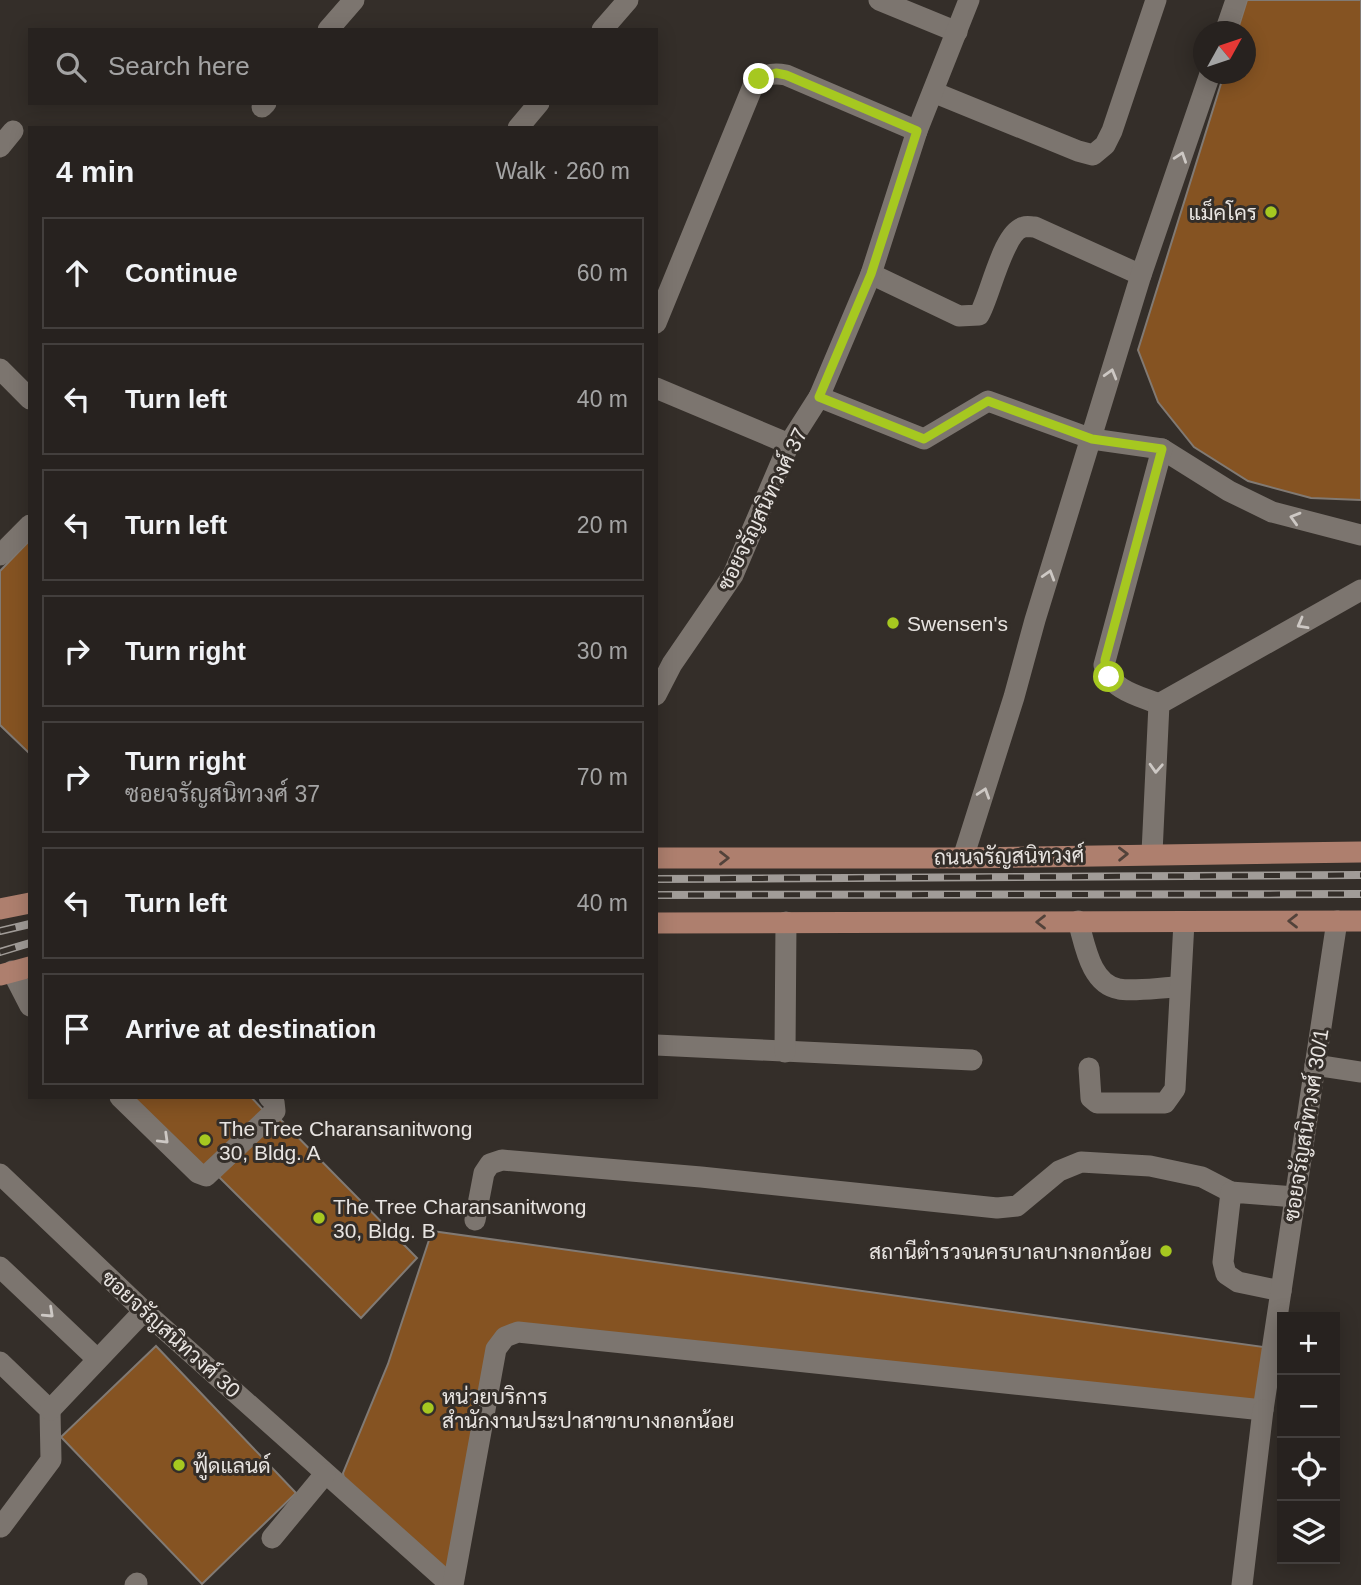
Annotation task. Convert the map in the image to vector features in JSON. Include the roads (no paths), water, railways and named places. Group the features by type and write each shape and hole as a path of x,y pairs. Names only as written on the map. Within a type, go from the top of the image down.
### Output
{"main road":[{"name":"ถนนจรัญสนิทวงศ์","path":"658,858 962,858 1152,853 1361,852"},
{"path":"0,909 28,903"},
{"path":"658,923 1361,921"}],"street":[{"path":"330,28 354,0"},
{"path":"604,28 628,0"},
{"path":"879,0 957,32"},
{"name":"ซอยจรัญสนิทวงศ์ 37","path":"658,691 672,664 733,575 789,444 819,397 871,274 917,131 969,0"},
{"path":"933,92 1093,155 1105,145 1112,131 1156,0"},
{"path":"1229,21 1236,0"},
{"path":"658,318 747,99 759,79 776,73 786,75 917,131"},
{"path":"962,858 1014,697 1141,275 1207,84"},
{"path":"519,126 537,105"},
{"path":"871,274 959,316 979,315 1005,248 1015,232 1023,226 1035,227 1141,275"},
{"path":"0,369 28,397"},
{"path":"658,389 789,444"},
{"path":"819,397 924,439 988,401 1092,439 1162,449 1240,497 1272,512 1361,535"},
{"path":"1159,704 1121,689 1109,677 1104,665 1162,449"},
{"path":"0,555 28,527"},
{"path":"1159,704 1361,590"},
{"path":"1152,853 1159,704"},
{"path":"1078,921 1092,965 1101,980 1118,989 1180,987"},
{"name":"ซอยจรัญสนิทวงศ์ 30/1","path":"1242,1585 1263,1410 1337,921"},
{"path":"785,1052 786,922"},
{"path":"1089,1068 1091,1098 1097,1103 1165,1102 1175,1089 1184,922"},
{"path":"14,971 28,1002"},
{"path":"658,1045 972,1060"},
{"path":"1315,1065 1361,1072"},
{"path":"122,1099 198,1173 205,1176 275,1111 275,1105 270,1099"},
{"path":"475,1220 484,1173 490,1164 502,1160 701,1177 997,1208 1017,1206 1059,1171 1081,1162 1150,1166 1202,1177 1231,1192 1295,1197"},
{"name":"ซอยจรัญสนิทวงศ์ 30","path":"0,1174 144,1311 452,1585"},
{"path":"1231,1192 1223,1262 1226,1274 1238,1282 1281,1291"},
{"path":"0,1267 97,1359"},
{"path":"1,1527 51,1460 50,1410 144,1311"},
{"path":"452,1585 496,1349 505,1337 519,1332 1263,1410"},
{"path":"0,1362 50,1410"},
{"path":"272,1538 325,1474"}],"railway":[{"path":"658,879 1361,875"},
{"path":"658,895 1361,894"},
{"path":"0,931 28,924"},
{"path":"0,952 28,944"}],"place":[{"name":"แม็คโคร","path":"1271,212"},
{"name":"Swensen's","path":"893,623"},
{"name":"The Tree Charansanitwong 30, Bldg. A","path":"205,1140"},
{"name":"The Tree Charansanitwong 30, Bldg. B","path":"319,1218"},
{"name":"สถานีตำรวจนครบาลบางกอกน้อย","path":"1166,1251"},
{"name":"หน่วยบริการ สำนักงานประปาสาขาบางกอกน้อย","path":"428,1408"},
{"name":"ฟู้ดแลนด์","path":"179,1465"}]}
